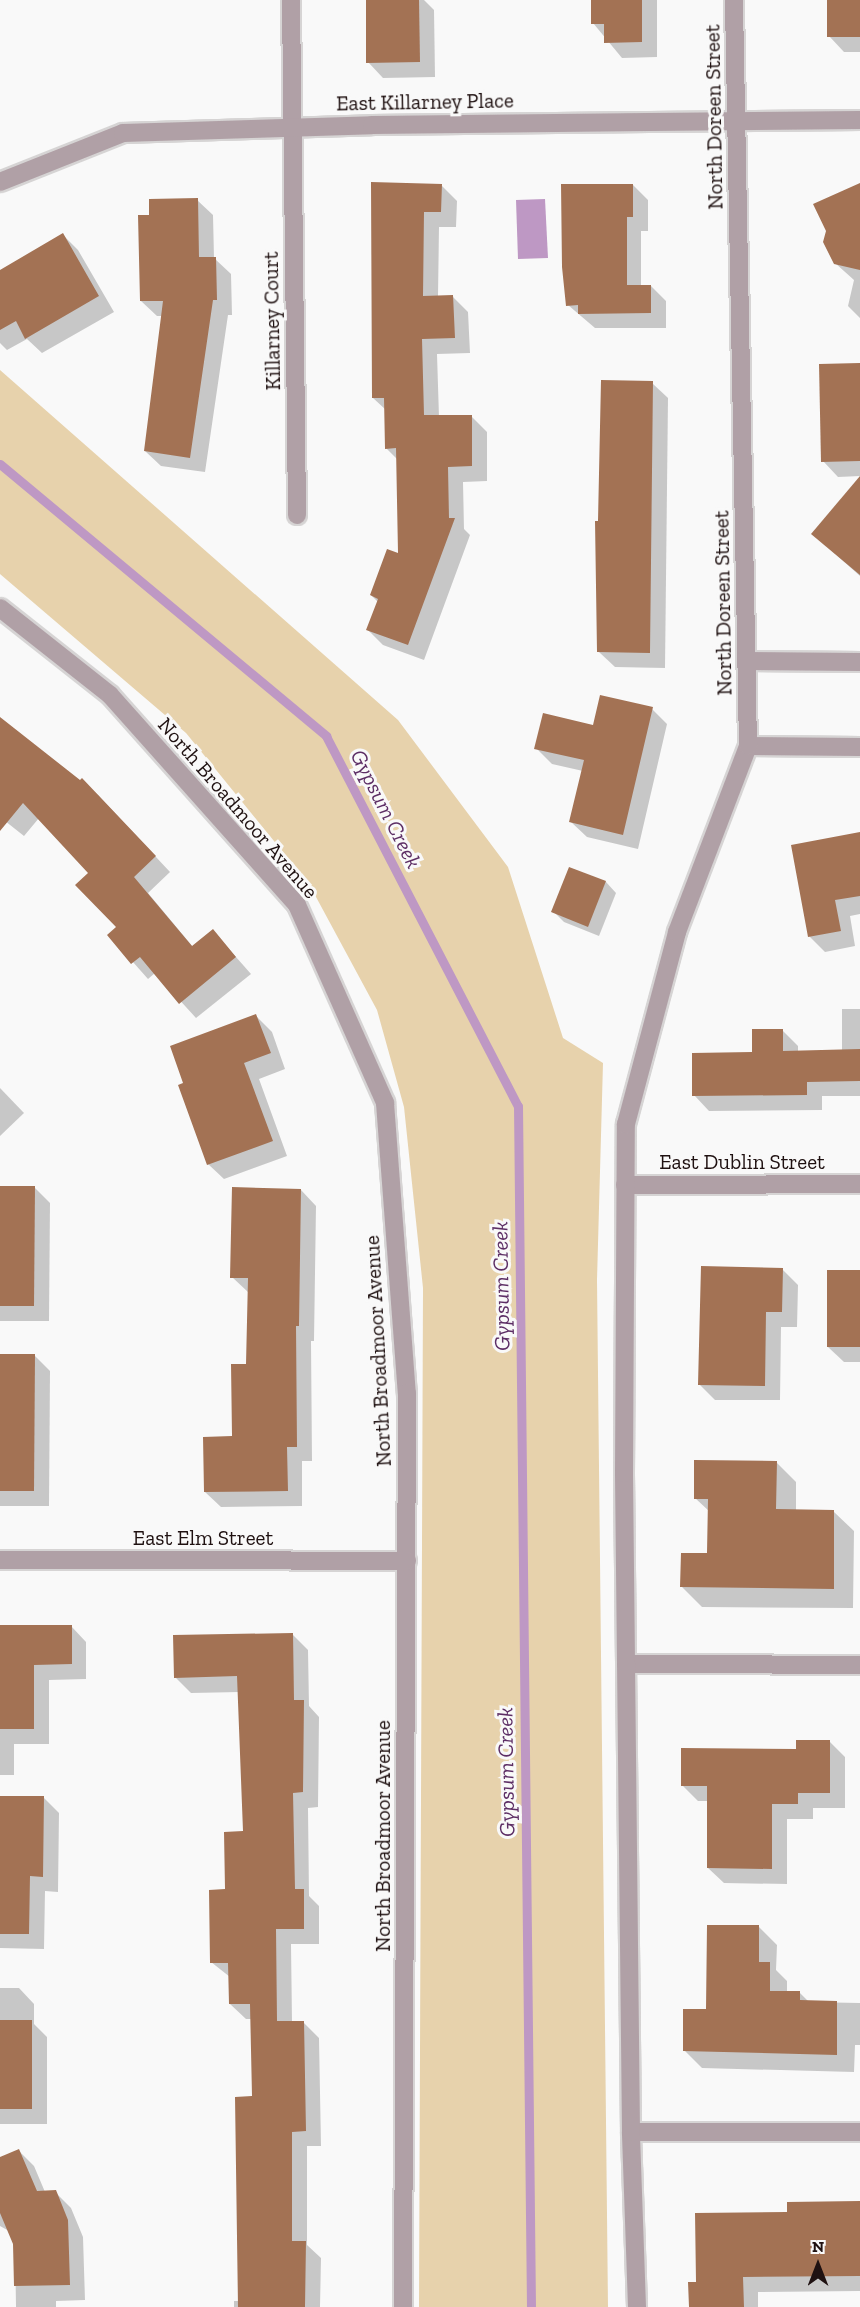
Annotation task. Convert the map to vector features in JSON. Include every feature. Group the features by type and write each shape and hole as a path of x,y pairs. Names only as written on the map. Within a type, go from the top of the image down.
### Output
{"street":[{"name":"Killarney Court","path":"291,0 297,515"},
{"name":"North Doreen Street","path":"625,1185 626,1124 677,932 748,746 734,0"},
{"name":"East Killarney Place","path":"0,182 123,133 292,127 860,120"},
{"name":"North Broadmoor Avenue","path":"0,608 110,695 297,905 385,1103 407,1394 403,2307"},
{"path":"747,661 860,662"},
{"path":"748,746 860,747"},
{"name":"East Dublin Street","path":"625,1185 860,1184"},
{"path":"625,1185 626,1664 631,2132 637,2307"},
{"name":"East Elm Street","path":"0,1560 407,1561"},
{"path":"626,1664 860,1665"},
{"path":"631,2132 860,2132"}],"shaded area":[{"path":"545,199 548,258 518,259 516,200"},
{"path":"0,370 398,720 508,867 563,1038 603,1063 597,1280 608,2307 419,2307 423,1288 404,1107 377,1010 309,884 186,733 0,574"}],"building":[{"path":"366,0 419,0 420,62 366,63"},
{"path":"591,0 642,0 642,42 604,43 604,24 591,24"},
{"path":"827,0 860,0 860,37 827,37"},
{"path":"371,182 442,184 441,212 424,212 423,296 453,295 455,338 422,339 424,415 472,415 472,466 448,467 449,518 455,518 408,645 366,630 378,599 370,595 387,549 398,553 396,448 385,449 384,398 372,398"},
{"path":"860,183 860,270 834,264 823,242 826,231 813,204"},
{"path":"561,184 633,184 633,217 627,217 627,285 651,285 651,313 578,314 578,305 566,306 562,267"},
{"path":"198,198 199,257 216,257 217,300 213,300 190,458 144,451 163,301 140,301 138,215 149,215 149,199"},
{"path":"63,233 99,296 25,339 16,321 0,330 0,270"},
{"path":"860,363 860,461 821,462 819,364"},
{"path":"601,380 653,381 650,653 597,652 595,521 598,521"},
{"path":"860,476 860,575 811,534"},
{"path":"600,695 653,707 623,835 569,822 584,760 534,749 543,713 593,725"},
{"path":"0,717 80,780 82,778 156,856 134,877 192,946 213,929 236,957 179,1004 140,957 131,964 107,935 116,927 75,885 88,873 23,803 0,831"},
{"path":"860,832 860,896 835,900 841,931 808,937 791,845"},
{"path":"569,867 606,881 588,927 551,912"},
{"path":"256,1014 271,1053 244,1063 273,1141 207,1165 178,1085 183,1083 170,1046"},
{"path":"752,1029 783,1029 783,1051 860,1049 860,1081 807,1082 807,1095 692,1096 692,1053 752,1052"},
{"path":"0,1186 35,1186 34,1306 0,1306"},
{"path":"232,1187 301,1189 299,1326 296,1326 297,1447 287,1447 288,1491 204,1492 203,1437 232,1436 231,1364 246,1364 248,1278 230,1278"},
{"path":"701,1266 783,1268 782,1312 766,1312 765,1386 698,1385"},
{"path":"827,1270 860,1270 860,1347 827,1347"},
{"path":"0,1354 35,1354 34,1491 0,1491"},
{"path":"694,1460 777,1461 776,1509 834,1510 834,1589 680,1587 681,1553 707,1553 708,1499 694,1499"},
{"path":"0,1625 72,1625 72,1664 34,1665 34,1729 0,1729"},
{"path":"293,1633 294,1700 304,1700 303,1792 293,1793 295,1889 304,1889 304,1929 276,1929 277,2021 304,2021 306,2131 292,2132 292,2241 306,2241 305,2307 238,2307 235,2097 252,2096 250,2004 229,2004 228,1963 210,1963 209,1890 225,1889 224,1832 243,1831 237,1676 174,1678 173,1635"},
{"path":"796,1740 830,1740 830,1793 798,1793 798,1804 772,1804 772,1869 707,1868 707,1786 681,1786 681,1748 796,1749"},
{"path":"0,1796 44,1796 43,1877 30,1876 29,1934 0,1934"},
{"path":"707,1925 759,1925 759,1962 770,1962 770,1991 800,1991 800,2000 837,2001 837,2055 683,2051 683,2009 706,2009"},
{"path":"0,2020 32,2020 32,2109 0,2109"},
{"path":"19,2149 37,2191 56,2190 68,2220 70,2285 14,2286 13,2244 0,2213 0,2157"},
{"path":"860,2201 860,2276 743,2277 744,2307 689,2307 688,2282 696,2282 695,2213 787,2212 787,2202"}],"waterway":[{"name":"Gypsum Creek","path":"0,464 326,736 518,1106 531,2307"}]}
